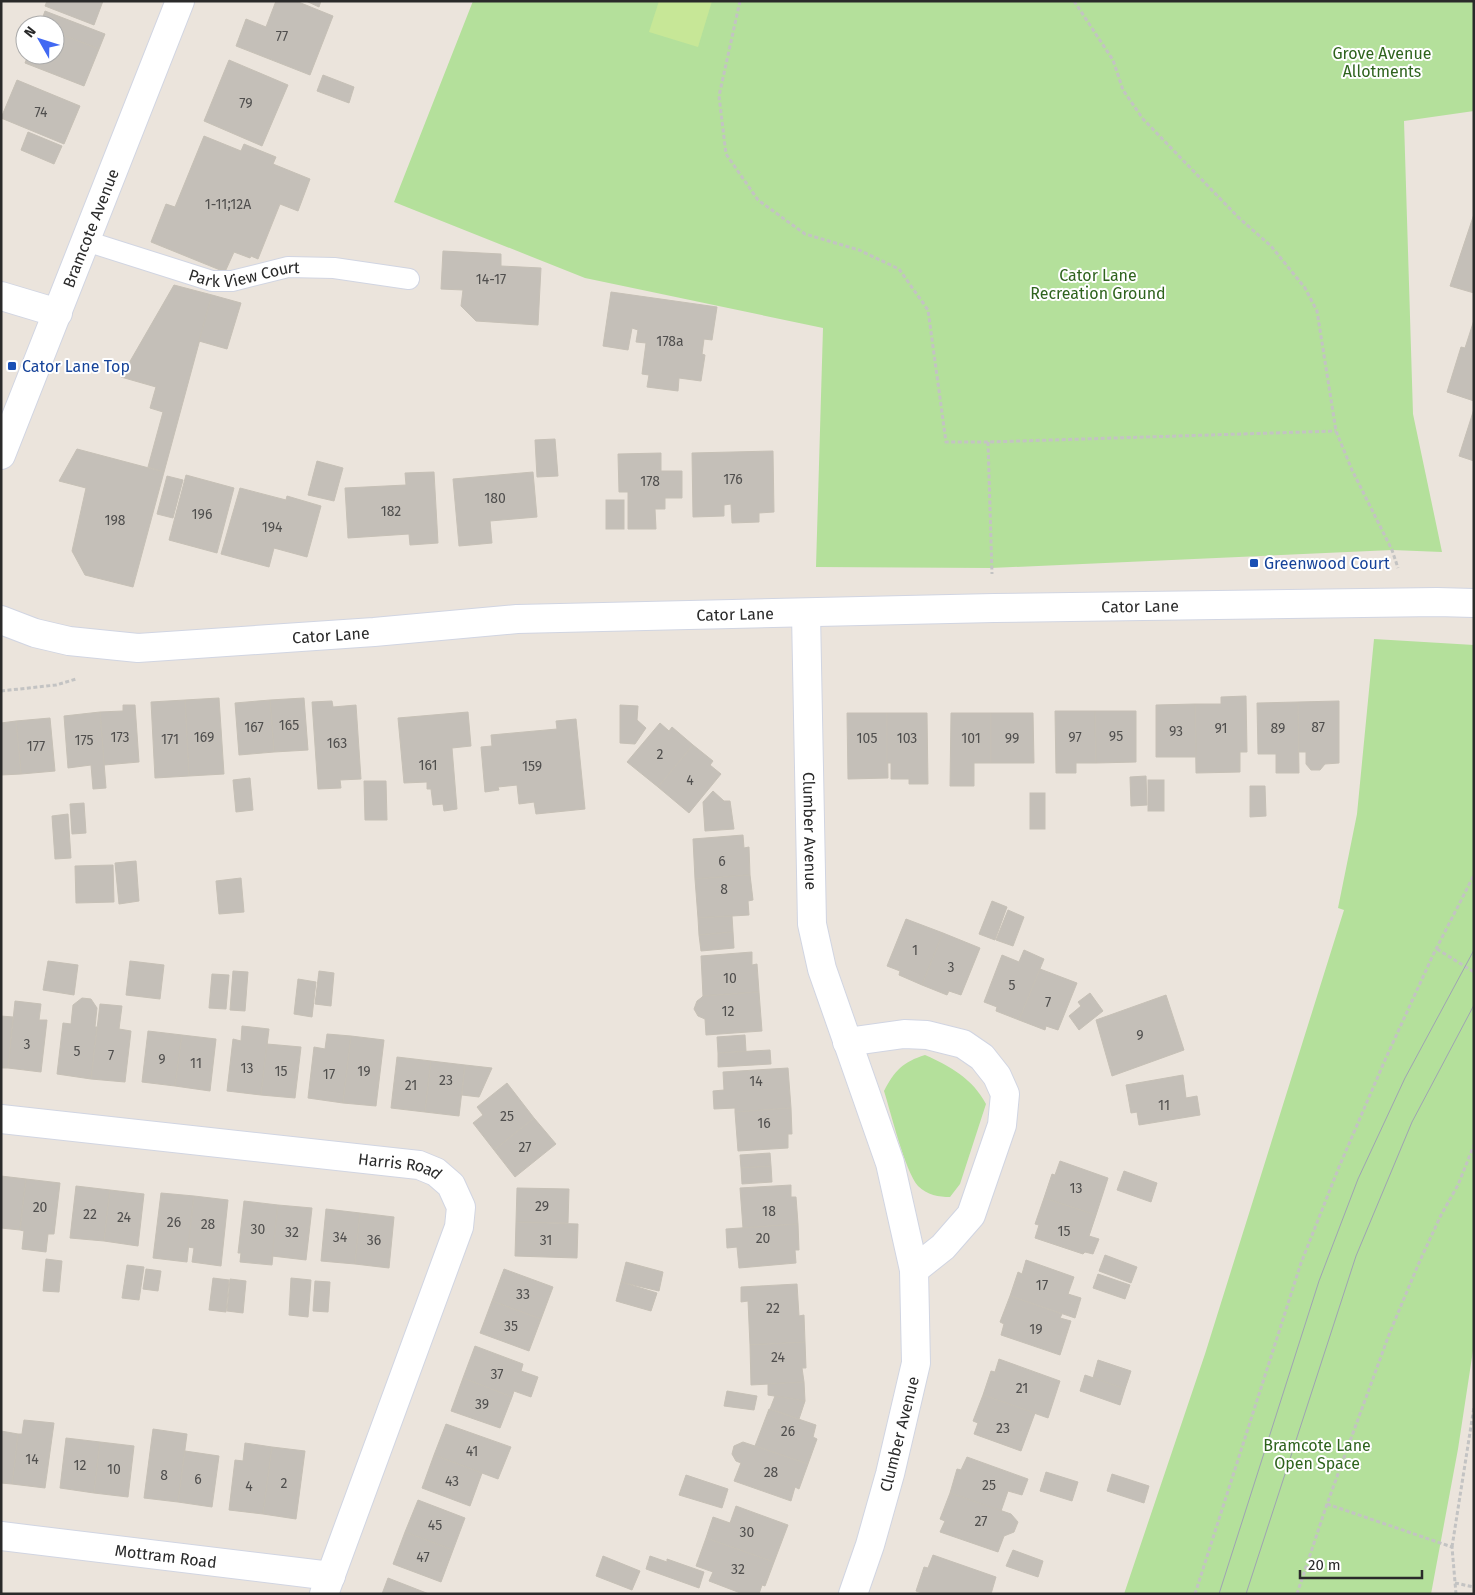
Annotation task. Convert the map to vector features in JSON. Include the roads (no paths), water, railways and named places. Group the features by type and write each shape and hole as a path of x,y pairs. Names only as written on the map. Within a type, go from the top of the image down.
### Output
{"street":[{"name":"Bramcote Avenue","path":"1,455 180,1"},
{"path":"1,296 58,314"},
{"name":"Cator Lane","path":"1,620 35,633 69,641 138,648 374,632 518,619 994,608 1409,602 1474,603"},
{"name":"Clumber Avenue","path":"806,613 812,924 822,969 890,1163 914,1270 916,1363 890,1474 870,1544 853,1594"},
{"path":"847,1042 904,1034 927,1035 963,1044 982,1057 997,1076 1005,1094 1002,1125 971,1215 943,1248 914,1270"},
{"name":"Harris Road","path":"1,1119 419,1165 436,1172 451,1185 461,1207 459,1227 327,1585"},
{"name":"Mottram Road","path":"1,1536 327,1585"}],"lane":[{"name":"Park View Court","path":"86,241 212,281 232,281 288,267 334,268 409,279"}],"tram line":[{"path":"1219,1594 1319,1281 1358,1179 1405,1078 1474,950"},
{"path":"1246,1594 1356,1256 1412,1122 1474,1005"}],"place":[{"name":"Cator Lane Top","path":"12,366"},
{"name":"Greenwood Court","path":"1254,563"}],"park label":[{"name":"Grove Avenue Allotments","path":"1382,62"},
{"name":"Cator Lane Recreation Ground","path":"1098,284"},
{"name":"Bramcote Lane Open Space","path":"1317,1454"}]}
